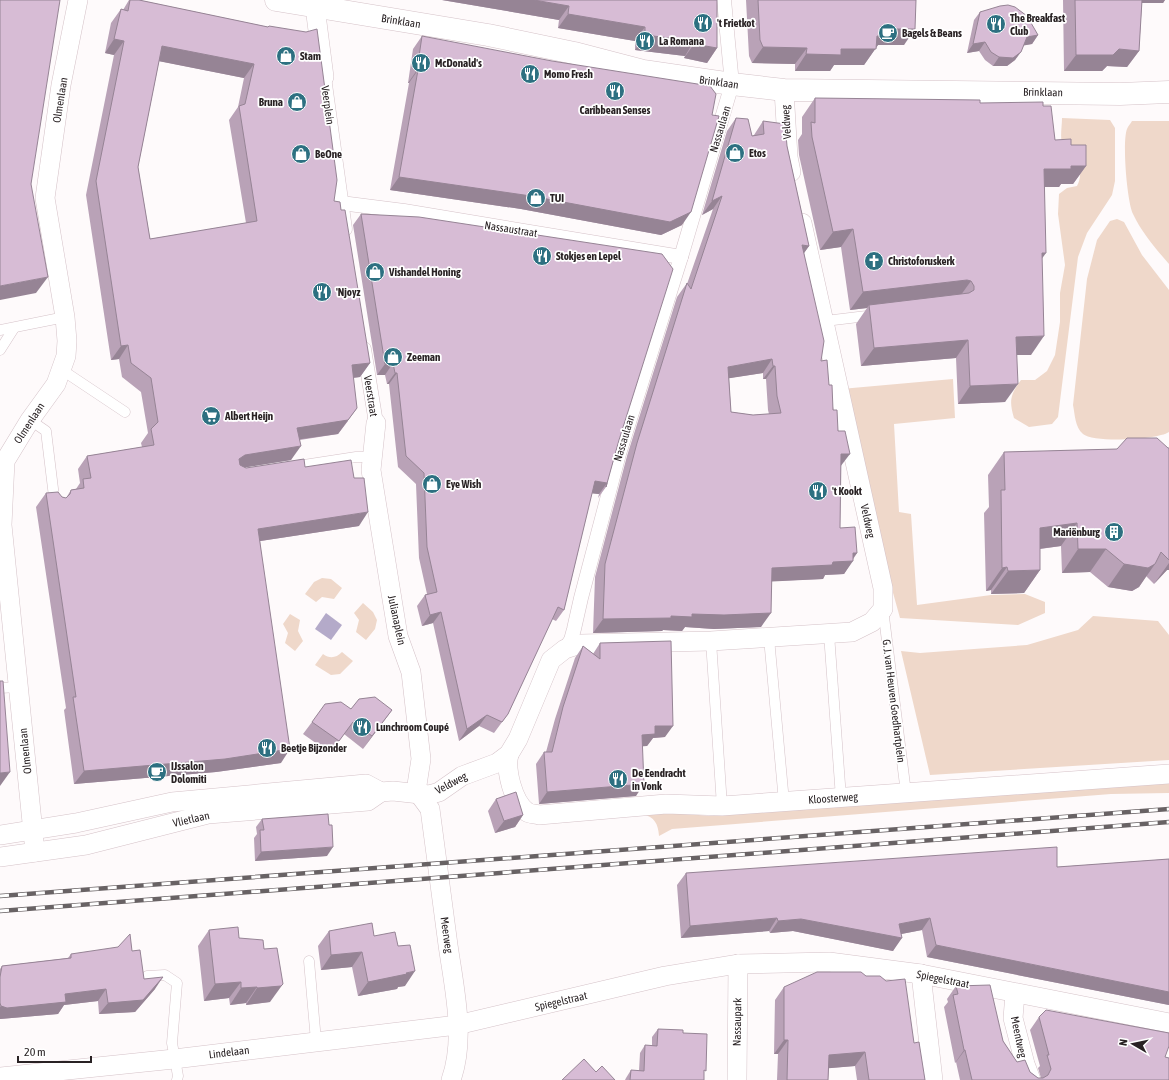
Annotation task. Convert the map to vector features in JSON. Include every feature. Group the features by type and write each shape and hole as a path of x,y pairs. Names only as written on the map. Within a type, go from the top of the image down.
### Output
{"street":[{"name":"Olmenlaan","path":"35,852 33,829 9,688 2,525 5,461 30,420 56,384 66,356 67,341 65,317 45,198 61,85 78,0"},
{"name":"Brinklaan","path":"276,0 488,35 574,53 643,71 784,90 1120,94 1169,92"},
{"path":"724,0 732,84"},
{"name":"Veerplein","path":"315,7 341,203"},
{"name":"Nassaulaan","path":"483,769 497,763 509,754 518,739 550,660 565,649 571,640 580,598 618,454 681,257 732,84"},
{"name":"Veldweg","path":"784,90 788,157 883,588 882,609"},
{"path":"341,203 347,243"},
{"name":"Nassaustraat","path":"341,203 404,211 681,257"},
{"name":"Veerstraat","path":"362,337 376,423 371,463"},
{"name":"Julianaplein","path":"371,463 398,636 411,672 421,759 417,778 419,794"},
{"path":"565,649 580,644 711,641 852,632 872,622 882,609"},
{"name":"Kloosterweg","path":"509,754 507,773 520,805 528,813 539,815 666,804 722,806 784,802 1169,774"},
{"name":"Veldweg","path":"419,794 439,792 462,776 483,769"},
{"name":"Kloosterweg","path":"483,769 504,776 512,786"},
{"name":"Vlietlaan","path":"0,835 76,823 172,802 366,784 381,792"},
{"name":"Vlietlaan","path":"0,857 86,845 208,814 368,801 381,792 393,791 419,794"},
{"name":"Meerweg","path":"419,794 430,809 457,1025 456,1068 451,1080"},
{"name":"Spiegelstraat","path":"457,1025 665,976 738,964 829,962 921,974 1015,994 1169,1023"},
{"name":"Nassaupark","path":"737,1080 738,964"},
{"path":"921,974 933,1080"},
{"name":"Meentweg","path":"1015,994 1013,1018 1024,1064 1031,1080"},
{"name":"Lindelaan","path":"0,1077 66,1075 174,1059 457,1025"}],"lane":[{"path":"825,321 886,313"},
{"path":"0,330 65,317"},
{"path":"0,350 14,328"},
{"path":"62,370 125,412"},
{"path":"30,420 46,431 55,504"},
{"path":"281,468 356,457 371,463"},
{"name":"G. J. van Heuven Goedhartplein","path":"882,609 906,793"},
{"path":"829,634 841,798"},
{"path":"769,638 784,802"},
{"path":"711,641 722,806"},
{"path":"309,961 316,1041"},
{"path":"147,976 165,975 177,983 172,1043 178,1076 177,1080"}],"shaded area":[{"path":"1062,118 1110,120 1115,128 1115,181 1112,195 1087,233 1078,257 1058,417 1052,424 1029,427 1014,418 1011,402 1013,394 1021,380 1035,380 1047,371 1055,355 1060,322 1060,293 1065,265 1058,214 1059,194 1067,188 1077,186 1080,179 1078,167 1064,149 1062,144"},
{"path":"1132,121 1169,121 1169,264 1145,234 1133,214 1131,207 1126,172 1125,146 1127,129"},
{"path":"1117,219 1124,222 1142,255 1169,290 1169,432 1162,435 1139,439 1099,439 1083,434 1078,428 1073,405 1087,279 1097,240 1110,221"},
{"path":"953,379 955,418 894,424 899,512 911,514 917,605 991,595 1025,594 1045,602 1045,613 1018,625 900,618 864,488 841,389"},
{"path":"322,578 331,579 342,588 334,599 322,597 316,602 305,594 314,582"},
{"path":"363,603 373,612 377,620 375,629 366,640 356,632 359,620 354,613"},
{"path":"326,613 342,625 331,640 315,629"},
{"path":"290,614 300,620 298,631 303,641 295,651 285,643 288,633 283,624"},
{"path":"1093,616 1158,621 1169,635 1169,760 930,775 901,651 920,653 1027,645 1078,630"},
{"path":"342,652 353,661 340,674 331,675 315,665 323,654 328,657 333,657"},
{"path":"1169,781 1169,793 1111,794 672,829 659,836 657,825 653,819 642,814 666,812 709,816"}],"building":[{"path":"0,0 60,0 31,184 48,277 0,286"},
{"path":"130,0 139,0 268,27 306,32 317,29 337,180 334,201 340,202 341,210 345,210 370,363 352,365 357,408 348,420 297,428 301,446 245,455 239,459 240,465 246,468 304,459 305,467 351,460 354,478 364,478 368,512 258,529 290,749 225,759 84,771 73,697 76,697 46,493 58,492 62,497 66,498 70,494 71,490 84,488 83,479 91,478 87,456 154,445 151,429 158,422 151,378 131,363 128,345 121,346 96,181 124,41 114,39 121,9 128,11","holes":["162,46 254,64 245,104 239,106 257,221 150,239 138,167"]},
{"path":"534,0 717,0 717,48 694,44 694,41 645,35 645,27 568,14 569,6"},
{"path":"758,0 916,0 915,29 885,29 884,36 877,36 876,49 841,49 841,55 806,54 807,48 763,47 760,40"},
{"path":"1075,0 1142,0 1139,51 1119,49 1113,55 1076,55"},
{"path":"1008,5 1015,7 1027,16 1038,35 1027,37 1021,52 1013,58 999,57 991,52 985,42 973,44 980,12"},
{"path":"422,36 552,61 710,86 716,94 712,115 719,116 691,212 670,222 531,196 399,177 418,70"},
{"path":"815,98 980,100 980,103 1043,102 1043,106 1051,106 1055,140 1071,139 1071,145 1086,145 1086,166 1071,166 1071,169 1044,169 1046,253 1042,253 1044,336 1016,337 1018,384 970,386 968,340 874,348 869,305 969,293 974,290 974,286 971,281 967,280 863,292 853,229 833,232 812,137 811,122 815,123"},
{"path":"736,118 748,119 752,136 764,134 763,121 785,124 787,146 809,246 802,245 824,341 821,361 827,360 829,385 832,385 833,410 837,410 838,431 845,431 850,454 841,454 840,528 855,527 857,553 853,553 853,561 833,562 832,565 772,568 771,613 724,615 692,614 692,617 671,616 671,618 603,619 605,564 637,443 687,283 691,289 722,196 712,201","holes":["772,359 773,366 775,366 777,396 781,413 753,415 731,412 728,367"]},
{"path":"361,214 419,217 662,254 673,269 619,440 606,487 607,483 595,481 564,610 558,607 508,714 502,722 487,715 467,729 441,612 430,615 425,595 437,592 427,547 424,473 406,456 397,373 395,373 393,363 385,364"},
{"name":"Mariënburg","path":"1127,438 1157,438 1169,448 1169,560 1161,552 1155,564 1148,568 1124,564 1106,549 1078,549 1077,523 1040,528 1040,570 1008,571 1007,567 1002,568 1001,490 1005,490 1004,452 1117,449"},
{"path":"671,641 673,726 655,726 655,734 642,735 644,784 547,792 544,752 552,752 563,707 583,646 600,659 600,643"},
{"path":"0,681 3,681 10,772 0,773"},
{"path":"375,697 392,710 372,736 353,722 339,741 312,722 325,704 341,702 351,709 359,699"},
{"path":"516,792 523,815 504,821 496,799"},
{"path":"328,814 329,825 332,825 333,847 261,852 260,830 264,830 262,819"},
{"path":"1057,847 1057,867 1169,859 1169,992 936,945 930,918 899,924 902,938 801,919 778,921 777,918 690,926 686,873"},
{"path":"372,923 374,936 395,932 398,946 410,945 415,971 368,982 362,952 331,955 329,931"},
{"path":"238,927 239,938 263,940 264,949 277,948 283,984 281,986 241,988 241,982 215,984 209,930"},
{"path":"130,934 132,951 140,950 144,979 163,977 143,1000 108,1003 106,989 65,994 66,1002 7,1008 1,1006 0,977 2,966 71,958 71,954 118,947"},
{"path":"817,972 861,972 866,976 880,976 886,981 905,979 914,1043 919,1042 925,1080 869,1080 865,1052 829,1055 828,1080 787,1080 788,1040 784,1040 784,987"},
{"path":"990,985 1003,1041 1017,1062 1025,1060 1030,1072 1038,1078 1043,1078 1048,1075 1051,1069 1039,1017 1046,1010 1169,1033 1169,1046 1165,1057 1169,1058 1169,1080 972,1080 964,1050 953,995 958,994 956,986"},
{"path":"658,1029 683,1030 683,1033 707,1034 706,1071 704,1070 704,1080 630,1080 631,1070 644,1071 645,1045 657,1046"},
{"path":"584,1059 596,1072 602,1066 615,1080 562,1080"}],"railway":[{"path":"0,896 1169,809"},
{"path":"0,911 1169,822"}],"place":[{"name":"'t Frietkot","path":"703,23"},
{"name":"The Breakfast Club","path":"996,24"},
{"name":"Bagels & Beans","path":"888,33"},
{"name":"La Romana","path":"645,41"},
{"name":"Stam","path":"286,56"},
{"name":"McDonald's","path":"421,63"},
{"name":"Momo Fresh","path":"530,74"},
{"name":"Caribbean Senses","path":"615,91"},
{"name":"Bruna","path":"297,102"},
{"name":"Etos","path":"735,153"},
{"name":"BeOne","path":"301,154"},
{"name":"TUI","path":"536,198"},
{"name":"Stokjes en Lepel","path":"542,256"},
{"name":"Christoforuskerk","path":"874,261"},
{"name":"Vishandel Honing","path":"375,272"},
{"name":"'Njoyz","path":"322,292"},
{"name":"Zeeman","path":"393,357"},
{"name":"Albert Heijn","path":"211,416"},
{"name":"Eye Wish","path":"432,484"},
{"name":"'t Kookt","path":"818,491"},
{"name":"Mariënburg","path":"1114,532"},
{"name":"Lunchroom Coupé","path":"362,727"},
{"name":"Beetje Bijzonder","path":"267,748"},
{"name":"IJssalon Dolomiti","path":"157,772"},
{"name":"De Eendracht in Vonk","path":"618,779"}]}
